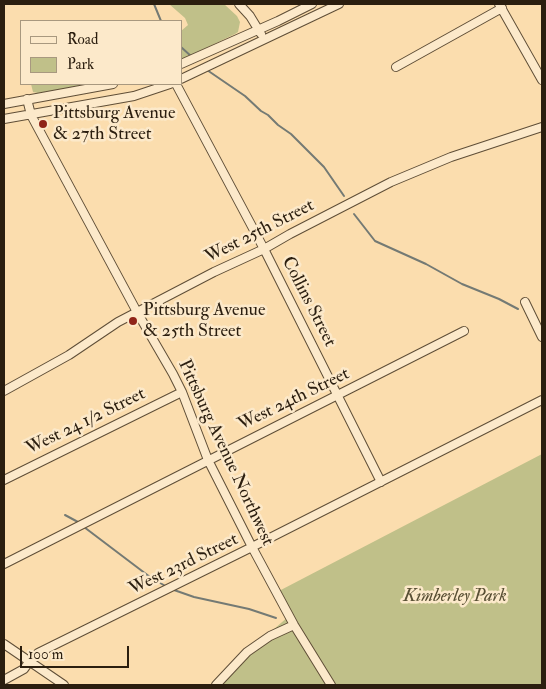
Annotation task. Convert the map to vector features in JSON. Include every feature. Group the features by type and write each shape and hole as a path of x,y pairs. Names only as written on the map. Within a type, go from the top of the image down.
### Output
{"street":[{"path":"239,4 250,16 264,39"},
{"path":"182,64 259,30 312,4"},
{"path":"182,79 339,4"},
{"path":"396,67 500,6 542,80"},
{"path":"4,104 107,85"},
{"path":"4,119 134,96 167,85"},
{"name":"Collins Street","path":"177,85 264,249 381,482"},
{"name":"Pittsburg Avenue Northwest","path":"27,99 31,115 182,392 208,460 252,548 294,625 331,685"},
{"name":"West 25th Street","path":"4,391 69,355 105,329 264,249 391,182 451,157 542,127"},
{"path":"525,302 542,337"},
{"name":"West 24th Street","path":"4,564 464,331"},
{"name":"West 24 1/2 Street","path":"4,480 182,392"},
{"name":"West 23rd Street","path":"4,680 24,670 38,653 252,548 542,400"},
{"path":"216,685 247,652 270,636 294,625"},
{"path":"4,644 64,685"}],"green space":[{"path":"169,4 224,4 237,16 240,22 238,32 235,34 182,60 182,30 188,25 185,18"},
{"path":"31,85 88,85 38,93 33,92"},
{"name":"Kimberley Park","path":"542,454 542,685 210,685 289,616 277,592"}],"waterway":[{"path":"154,4 161,20"},
{"path":"182,48 192,57"},
{"path":"207,70 245,96 291,134 324,167 344,196"},
{"path":"354,214 375,241 518,309"},
{"path":"65,515 78,522"},
{"path":"84,527 150,577 167,587"},
{"path":"174,590 194,597 249,609 276,618"}],"place":[{"name":"Pittsburg Avenue & 27th Street","path":"43,124"},
{"name":"Pittsburg Avenue & 25th Street","path":"133,321"}]}
